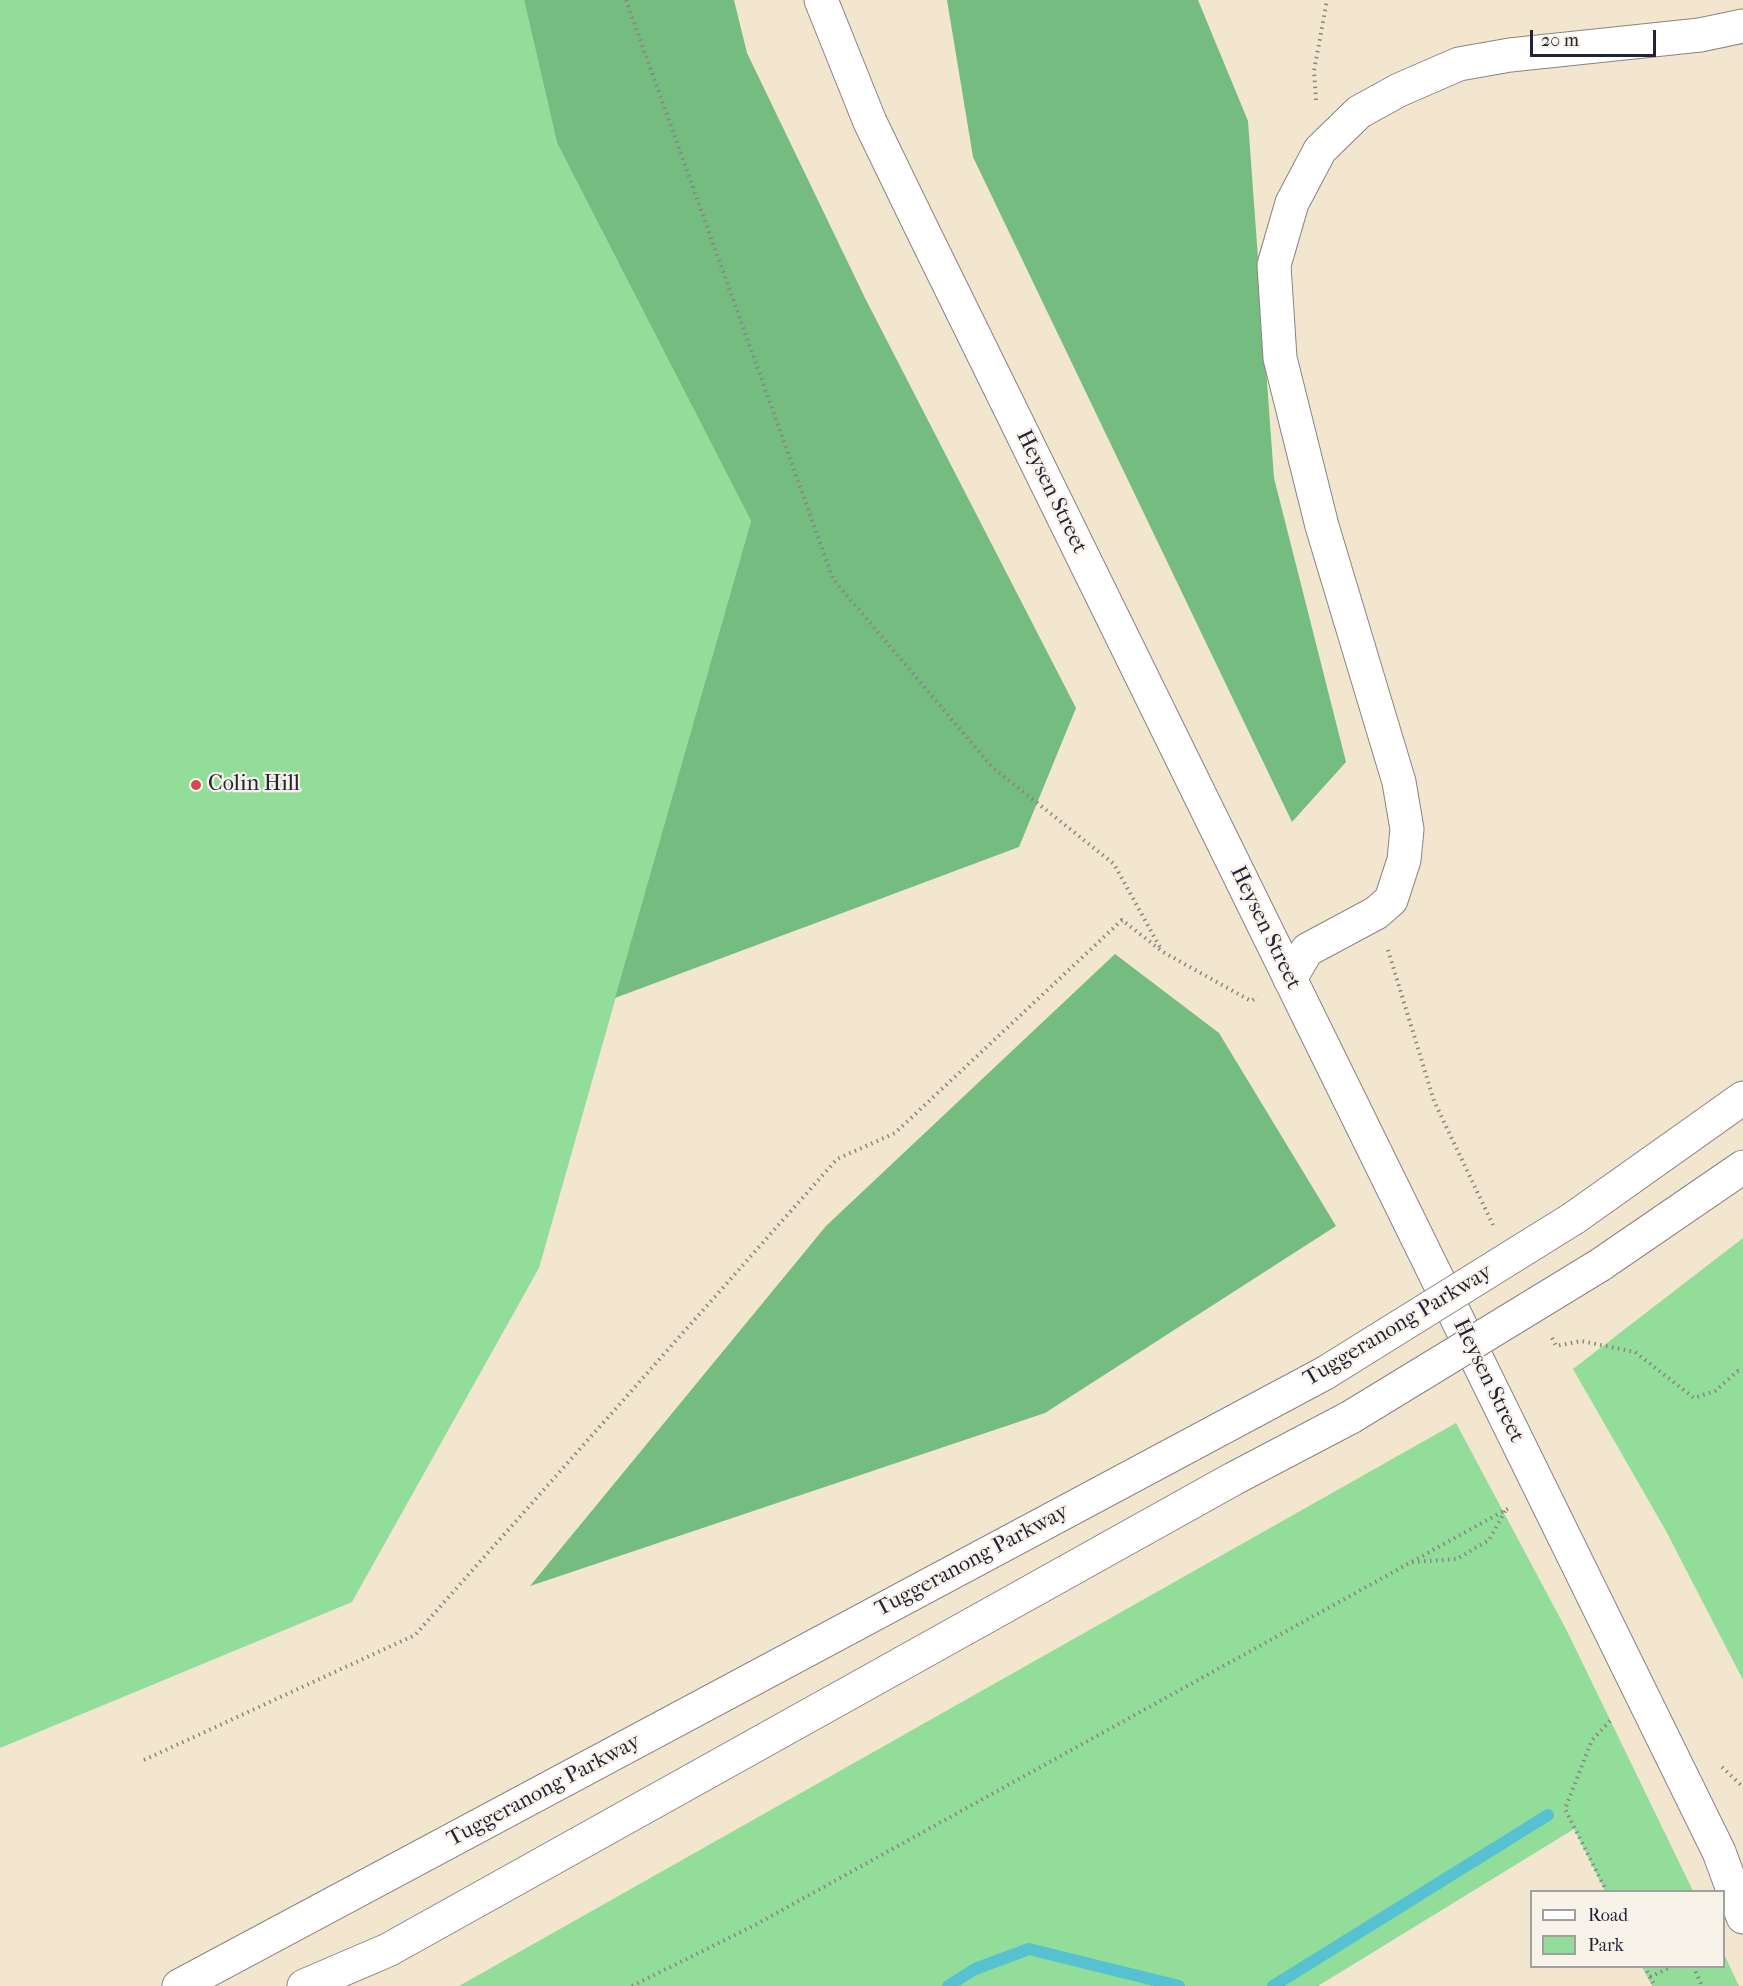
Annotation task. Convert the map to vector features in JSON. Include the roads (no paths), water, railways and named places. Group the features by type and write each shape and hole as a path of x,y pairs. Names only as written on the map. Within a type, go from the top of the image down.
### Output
{"main road":[{"name":"Heysen Street","path":"821,0 830,28 870,122 1719,1852 1743,1917"},
{"path":"1290,979 1307,950 1377,914 1390,900 1404,860 1407,829 1399,782 1322,526 1280,358 1274,265 1292,203 1320,150 1359,112 1399,90 1459,64 1510,54 1700,35 1743,26"},
{"name":"Tuggeranong Parkway","path":"178,1986 1325,1373 1574,1218 1743,1098"},
{"path":"304,1986 388,1950 1233,1479 1351,1417 1600,1265 1743,1167"},
{"name":"Heysen Street","path":"1719,1852 1743,1878"}],"waterway":[{"path":"1273,1986 1548,1815"},
{"path":"948,1986 975,1969 1029,1949 1179,1986"}],"place":[{"name":"Colin Hill","path":"196,785"}]}
